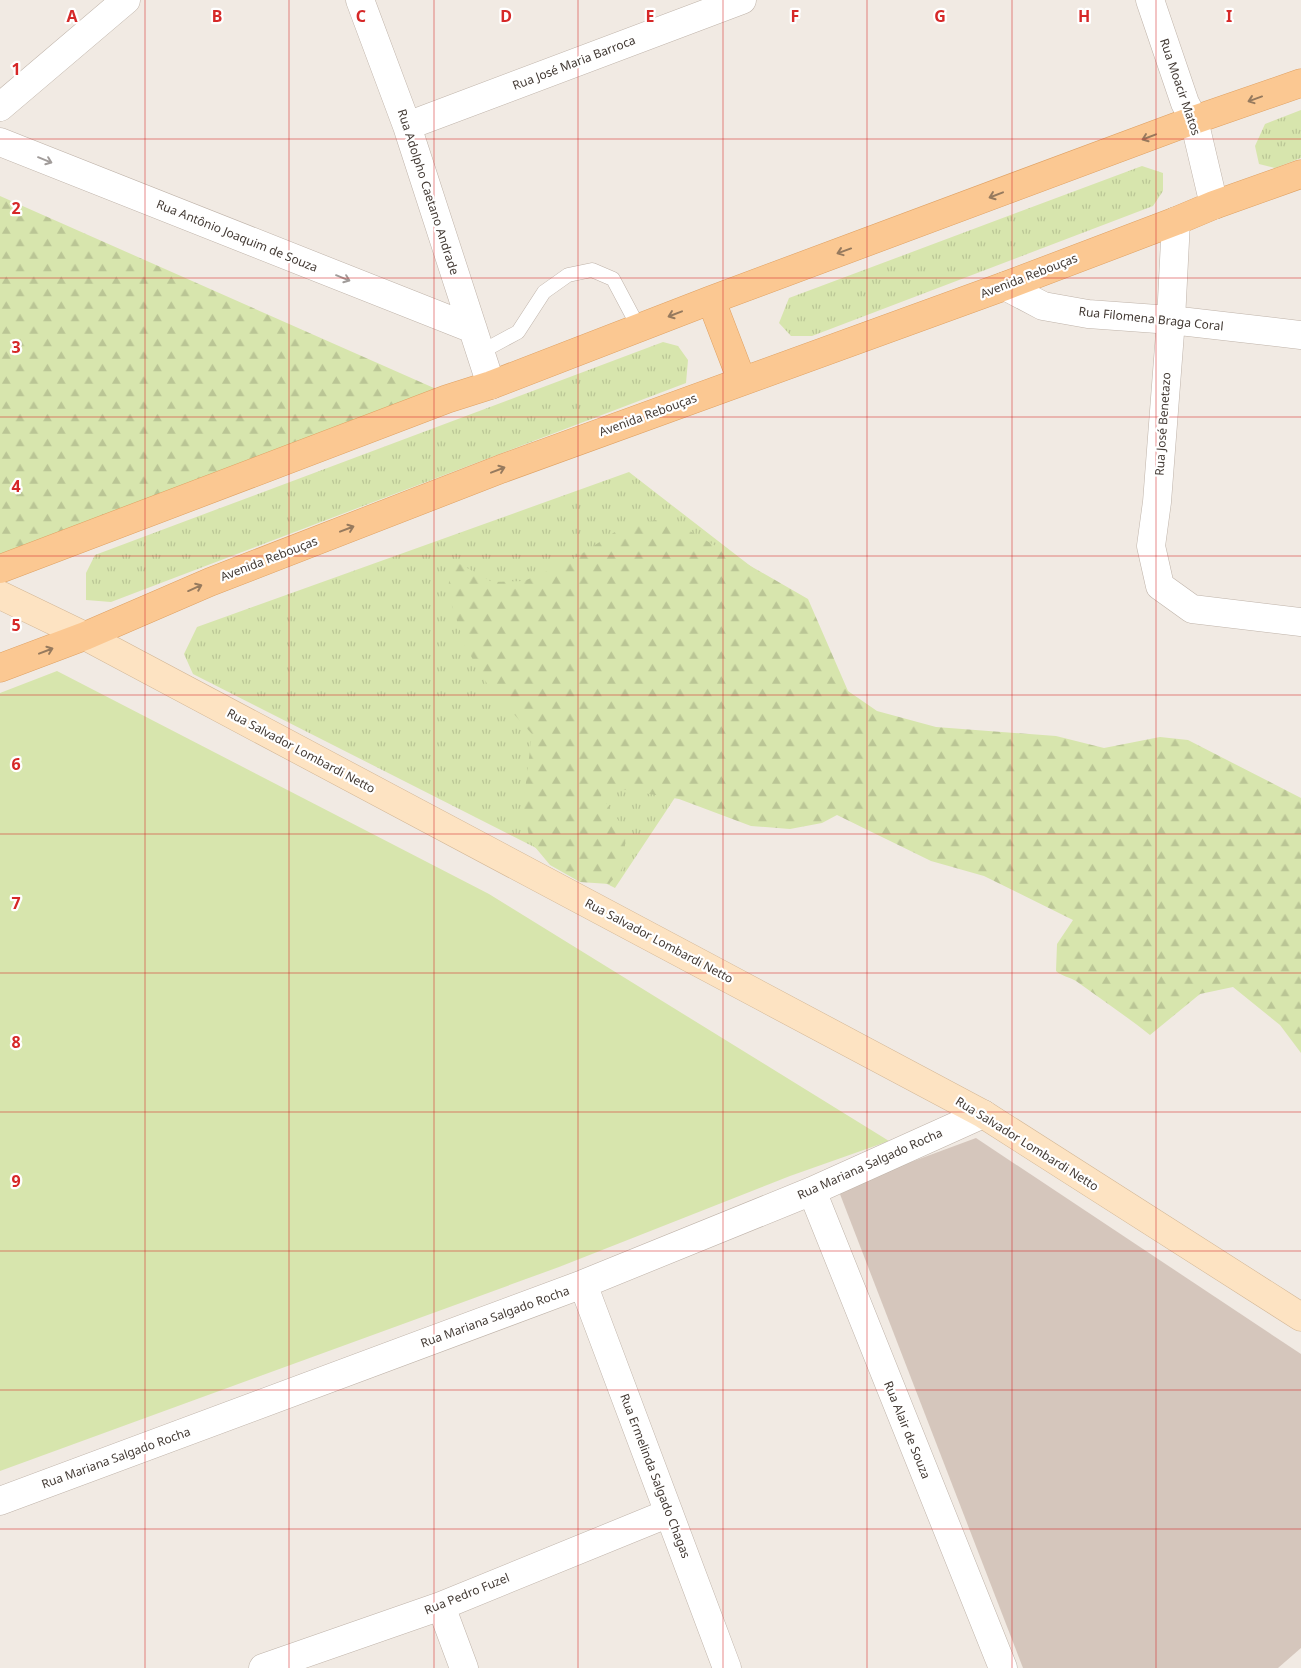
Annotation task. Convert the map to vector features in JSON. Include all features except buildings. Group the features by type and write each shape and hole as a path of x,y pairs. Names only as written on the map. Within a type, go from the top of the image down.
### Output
{"main road":[{"path":"0,569 447,399 491,385 711,300 1194,120 1301,83"},
{"name":"Avenida Rebouças","path":"0,668 85,636 219,578 501,469 1005,286 1214,205 1301,174"},
{"path":"711,300 742,381"}],"street":[{"path":"0,106 126,0"},
{"name":"Rua Adolpho Caetano Andrade","path":"360,0 407,126 491,385"},
{"name":"Rua José Maria Barroca","path":"407,126 742,0"},
{"name":"Rua Moacir Matos","path":"1150,0 1185,103 1194,120 1214,205"},
{"name":"Rua Antônio Joaquim de Souza","path":"0,142 477,340"},
{"name":"Rua José Benetazo","path":"1176,221 1171,320 1157,502 1151,546 1160,586 1192,609 1301,622"},
{"name":"Rua Filomena Braga Coral","path":"1005,286 1043,306 1088,314 1171,320 1301,335"},
{"name":"Rua Salvador Lombardi Netto","path":"0,595 85,636 983,1114 1301,1317"},
{"name":"Rua Mariana Salgado Rocha","path":"0,1501 583,1284 812,1191 983,1114"},
{"name":"Rua Alair de Souza","path":"812,1191 1003,1668"},
{"name":"Rua Ermelinda Salgado Chagas","path":"583,1284 727,1668"},
{"name":"Rua Pedro Fuzel","path":"263,1668 441,1606 669,1513"},
{"path":"441,1606 464,1668"}],"lane":[{"path":"477,340 518,332 544,292 568,275 592,270 613,279 639,328"}],"green space":[{"path":"1301,110 1301,158 1275,168 1259,164 1255,146 1265,124"},
{"path":"1142,166 1163,173 1163,191 1153,206 812,336 791,336 779,323 789,298"},
{"path":"0,196 443,392 0,560"},
{"path":"663,342 678,346 688,360 686,383 111,602 86,600 86,573 95,555"},
{"path":"629,472 802,606 615,888 193,674 184,654 197,627"},
{"path":"667,518 808,599 848,691 877,711 936,727 1056,736 1104,748 1160,737 1188,740 1301,798 1301,1053 1280,1025 1233,987 1200,994 1150,1035 1076,981 1056,971 1057,944 1073,920 984,876 931,861 837,815 822,823 790,829 751,826 679,799 608,787 601,796 626,831 623,868 609,884 580,882 550,865 530,841 523,806 532,734 489,687 465,646 448,593 451,559 492,582 524,581 569,562 624,526"},
{"path":"57,671 489,894 889,1141 790,1176 559,1267 0,1471 0,693"}]}
